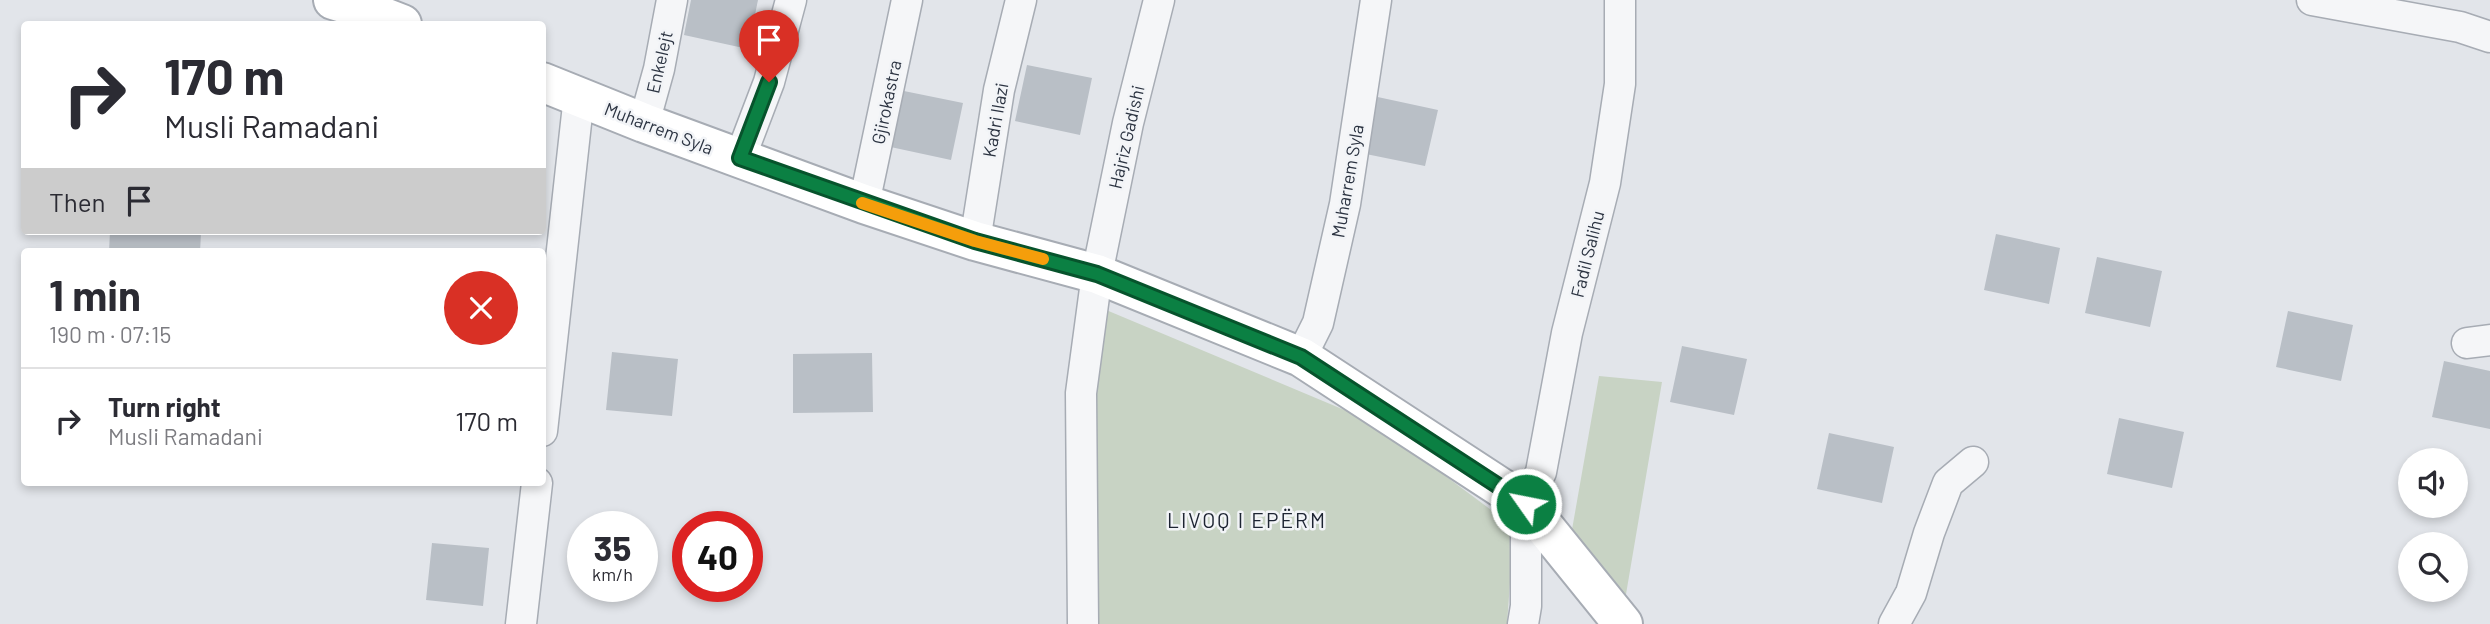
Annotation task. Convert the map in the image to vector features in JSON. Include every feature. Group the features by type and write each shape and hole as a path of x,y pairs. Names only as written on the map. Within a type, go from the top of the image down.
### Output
{"street":[{"path":"333,0 394,21"},
{"name":"Enkelejt","path":"644,122 659,69 672,0"},
{"path":"740,158 769,82 791,0"},
{"name":"Gjirokastra","path":"864,204 907,0"},
{"name":"Kadri Ilazi","path":"975,241 999,90 1021,0"},
{"name":"Hajriz Gadishi","path":"1097,274 1128,123 1158,0"},
{"name":"Muharrem Syla","path":"1301,357 1318,323 1345,204 1376,0"},
{"name":"Fadil Salihu","path":"1526,504 1541,472 1567,333 1605,183 1620,84 1619,0"},
{"path":"2312,0 2460,27 2490,37"},
{"name":"Muharrem Syla","path":"546,84 864,204 975,241 1097,274 1301,357 1526,504 1623,624"},
{"path":"546,395 579,96"},
{"path":"1083,624 1081,393 1097,274"},
{"path":"1894,624 1911,593 1948,483 1973,462"},
{"path":"521,624 537,486"},
{"path":"1523,624 1527,606 1526,504"}],"green space":[{"path":"1099,307 1373,422 1514,527 1507,624 1098,624 1091,435"},
{"path":"1599,376 1662,382 1624,606 1570,541"}],"building":[{"path":"691,0 758,0 748,49 684,35"},
{"path":"1027,65 1092,78 1080,135 1015,121"},
{"path":"899,90 963,103 951,160 886,146"},
{"path":"1373,96 1438,110 1425,166 1361,153"},
{"path":"1996,234 2060,248 2049,304 1984,290"},
{"path":"110,235 201,235 200,248 109,248"},
{"path":"2097,257 2162,271 2150,327 2085,313"},
{"path":"2288,311 2353,325 2341,381 2276,367"},
{"path":"1682,346 1747,359 1734,415 1670,402"},
{"path":"612,352 678,359 672,416 606,410"},
{"path":"872,353 873,412 793,413 793,354"},
{"path":"2444,361 2490,371 2490,429 2432,417"},
{"path":"2119,418 2184,432 2172,488 2107,474"},
{"path":"1829,433 1894,447 1882,503 1817,489"},
{"path":"432,543 489,548 483,606 426,600"}],"slow traffic":[{"path":"862,203 975,241 1043,259"}],"district":[{"name":"LIVOQ I EPËRM","path":"1247,519"}],"route":[{"path":"769,82 740,158 975,241 1097,274 1301,357 1526,504"}]}
